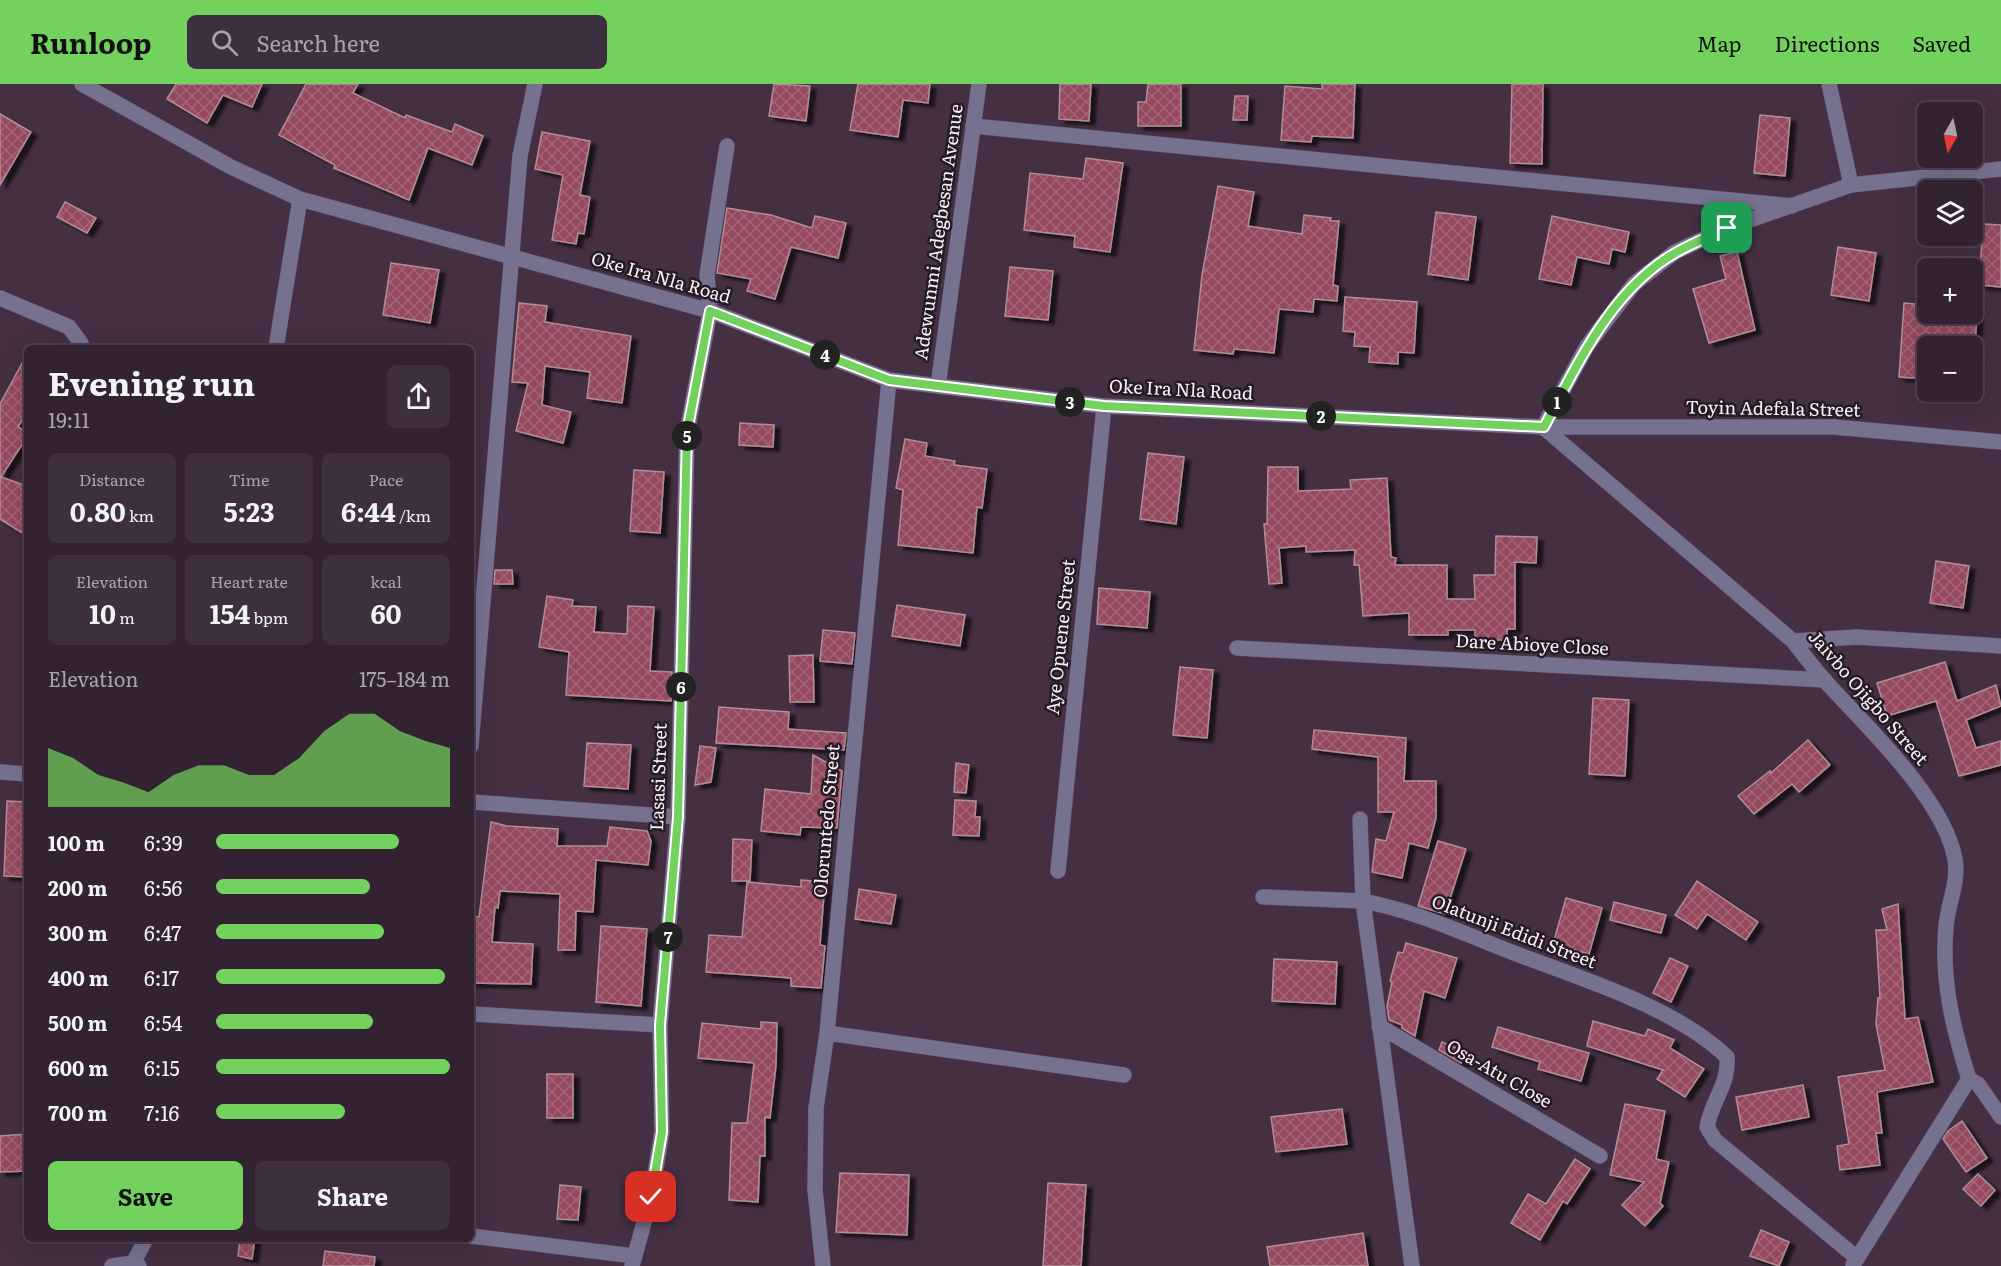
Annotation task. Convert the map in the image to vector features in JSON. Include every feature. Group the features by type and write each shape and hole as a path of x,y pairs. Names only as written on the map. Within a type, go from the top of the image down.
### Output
{"street":[{"name":"Oke Ira Nla Road","path":"82,84 231,167 300,199 514,255 710,311 889,380 1104,406 1544,427"},
{"path":"474,712 514,255 520,156 535,84"},
{"name":"Adewunmi Adegbesan Avenue","path":"938,386 979,84"},
{"path":"1829,84 1851,185"},
{"path":"974,126 1792,206"},
{"name":"Lasasi Street","path":"633,1261 651,1197 662,1132 660,1025 678,817 687,432 710,311 707,275 727,146"},
{"path":"1544,427 1587,346 1634,284 1675,252 1727,228 1851,185 2001,169"},
{"path":"276,345 300,199"},
{"path":"0,298 69,327 81,345"},
{"name":"Oloruntedo Street","path":"824,1266 815,1190 816,1108 827,1033 889,380"},
{"name":"Aye Opuene Street","path":"1058,871 1104,406"},
{"name":"Toyin Adefala Street","path":"1544,427 1834,427 2001,442"},
{"name":"Jaivbo Ojigbo Street","path":"1544,427 1793,640 1825,680 1902,764 1947,831 1955,859 1956,878 1946,926 1946,977 1951,1024 1969,1079 1978,1084 2001,1117"},
{"path":"1793,640 1857,637 2001,646"},
{"name":"Dare Abioye Close","path":"1237,648 1825,680"},
{"path":"0,772 24,774"},
{"path":"474,802 678,817"},
{"path":"1360,819 1363,901 1412,1266"},
{"name":"Olatunji Edidi Street","path":"1263,897 1363,901 1404,910 1624,996 1713,1044 1727,1057 1728,1075 1710,1109 1707,1127 1715,1140 1855,1262"},
{"path":"474,1014 660,1025"},
{"name":"Osa-Atu Close","path":"1379,1026 1600,1156"},
{"path":"827,1033 1124,1075"},
{"path":"1855,1262 1969,1079"},
{"path":"474,1236 633,1261"},
{"path":"112,1266 136,1265 145,1242"}],"building":[{"path":"176,84 262,84 252,107 223,95 207,123 167,99"},
{"path":"306,84 358,84 353,93 405,118 406,115 452,132 455,124 483,136 472,165 428,148 409,200 334,168 335,165 279,135"},
{"path":"774,84 810,86 806,121 769,116"},
{"path":"858,84 930,84 928,103 903,100 898,137 850,130"},
{"path":"1060,84 1091,84 1089,121 1059,119"},
{"path":"1148,84 1181,84 1181,126 1138,126 1138,102 1146,102"},
{"path":"1322,84 1355,84 1353,138 1312,136 1311,142 1281,140 1285,86 1322,89"},
{"path":"1512,84 1543,84 1542,164 1510,163"},
{"path":"1235,96 1248,96 1247,120 1233,120"},
{"path":"0,114 31,132 0,185"},
{"path":"1760,115 1790,118 1785,176 1754,173"},
{"path":"542,132 590,141 580,195 590,197 584,234 578,233 576,244 552,240 563,175 535,169"},
{"path":"1086,158 1123,163 1110,252 1074,247 1075,236 1024,230 1030,173 1083,179"},
{"path":"1218,186 1254,192 1248,226 1302,234 1304,215 1339,221 1333,285 1338,286 1337,301 1314,299 1313,312 1279,309 1274,353 1234,349 1233,354 1194,350 1202,275"},
{"path":"65,202 96,218 87,233 57,217"},
{"path":"727,208 771,215 812,228 815,216 846,223 838,258 791,247 775,299 747,291 751,279 717,273"},
{"path":"1436,212 1476,217 1468,280 1428,274"},
{"path":"1552,216 1629,232 1625,252 1612,249 1609,264 1577,257 1571,285 1539,279"},
{"path":"1983,224 2001,225 2001,287 1983,285 1983,258 1981,258"},
{"path":"1838,247 1876,253 1869,301 1831,295"},
{"path":"1737,252 1755,330 1709,343 1693,289 1726,279 1720,256"},
{"path":"391,263 439,270 430,323 383,315"},
{"path":"1010,267 1053,271 1048,320 1005,316"},
{"path":"1345,297 1417,302 1414,353 1398,352 1398,364 1369,362 1370,347 1354,346 1355,332 1343,331"},
{"path":"519,303 547,306 545,322 631,336 622,403 587,398 590,372 545,366 542,405 571,412 563,443 516,431 528,383 512,382"},
{"path":"1904,303 1917,304 1917,324 1976,324 1976,336 1917,336 1917,378 1899,377"},
{"path":"24,360 24,417 18,427 24,430 24,442 1,477 24,485 24,534 0,519 0,404"},
{"path":"740,423 774,425 773,447 739,445"},
{"path":"905,439 927,443 925,456 955,461 954,465 987,469 982,508 977,507 973,553 898,545 903,490 896,488"},
{"path":"1148,453 1184,457 1176,524 1140,519"},
{"path":"1268,467 1298,467 1298,491 1351,489 1350,480 1387,478 1391,557 1396,558 1395,565 1447,565 1447,599 1475,599 1474,575 1495,575 1496,536 1537,537 1536,563 1515,562 1515,629 1507,629 1507,640 1475,640 1475,630 1448,630 1448,635 1409,635 1409,613 1363,616 1359,565 1354,565 1355,550 1306,552 1306,546 1279,548 1282,583 1269,584 1264,524 1267,524"},
{"path":"634,470 664,472 660,533 630,531"},
{"path":"1936,561 1969,566 1963,608 1930,603"},
{"path":"495,570 512,570 513,584 494,584"},
{"path":"1099,588 1150,592 1147,628 1097,624"},
{"path":"547,596 573,600 572,606 596,607 594,632 627,634 628,606 654,607 650,671 672,672 671,701 566,695 569,652 539,647"},
{"path":"897,605 965,615 960,646 892,636"},
{"path":"823,630 855,633 852,664 820,661"},
{"path":"813,655 814,702 790,702 789,656"},
{"path":"1945,662 1957,701 1996,685 2001,706 1966,720 1976,748 2001,741 2001,765 1959,776 1936,701 1887,716 1877,683"},
{"path":"1180,667 1213,670 1207,738 1173,735"},
{"path":"1593,698 1629,700 1625,776 1589,774"},
{"path":"719,707 789,712 788,729 846,733 844,750 716,743"},
{"path":"1314,730 1406,738 1404,781 1436,781 1436,818 1428,848 1409,843 1402,878 1372,872 1376,839 1386,841 1394,812 1378,812 1378,757 1312,749"},
{"path":"1808,740 1830,765 1799,792 1792,784 1754,814 1738,796 1770,771 1771,773"},
{"path":"587,743 631,745 628,789 584,786"},
{"path":"700,746 716,748 711,782 695,785"},
{"path":"813,755 842,771 837,828 801,827 800,835 761,831 765,789 811,794"},
{"path":"956,763 969,765 966,793 954,792"},
{"path":"955,800 976,801 975,817 980,817 979,836 953,835"},
{"path":"7,801 24,802 24,877 4,876"},
{"path":"491,822 507,826 558,829 557,846 607,846 610,827 647,831 651,841 648,865 596,860 593,912 576,911 575,950 558,950 560,894 500,891 498,908 495,907 492,942 533,944 531,984 474,983 474,916 479,917"},
{"path":"733,839 752,840 750,881 732,881"},
{"path":"1438,841 1466,849 1445,914 1418,906"},
{"path":"801,880 825,882 820,945 825,946 821,988 791,986 791,978 706,972 709,935 742,937 747,882 801,887"},
{"path":"1697,881 1758,922 1746,940 1707,914 1697,929 1675,915"},
{"path":"859,889 896,895 891,924 855,919"},
{"path":"1566,898 1602,908 1589,954 1553,944"},
{"path":"1614,902 1666,915 1661,933 1610,920"},
{"path":"1898,904 1905,1019 1918,1017 1933,1082 1877,1092 1882,1133 1876,1133 1880,1165 1840,1170 1837,1146 1849,1144 1838,1077 1885,1070 1876,1024 1878,998 1880,998 1876,930 1887,930 1882,909"},
{"path":"601,926 647,929 641,1006 596,1002"},
{"path":"1406,943 1457,958 1445,998 1424,991 1415,1036 1402,1028 1402,1025 1389,1020 1387,1006 1392,982 1390,981 1398,952 1403,953"},
{"path":"1670,958 1688,966 1671,1002 1653,993"},
{"path":"1274,959 1337,962 1335,1004 1272,1001"},
{"path":"1593,1021 1645,1036 1648,1029 1674,1040 1670,1048 1704,1069 1685,1097 1657,1079 1663,1070 1587,1046"},
{"path":"761,1022 777,1023 776,1065 770,1118 765,1117 765,1156 760,1156 758,1202 729,1200 732,1123 747,1123 754,1063 698,1058 702,1023 761,1029"},
{"path":"1498,1027 1589,1053 1581,1081 1538,1069 1540,1062 1492,1047"},
{"path":"1442,1042 1466,1052 1461,1063 1439,1050"},
{"path":"547,1074 573,1074 573,1118 547,1118"},
{"path":"1803,1085 1809,1117 1742,1130 1736,1097"},
{"path":"1625,1104 1665,1111 1656,1159 1669,1162 1660,1203 1663,1206 1645,1226 1622,1205 1644,1182 1610,1175"},
{"path":"1342,1109 1347,1144 1276,1152 1271,1117"},
{"path":"1962,1121 1987,1158 1966,1172 1943,1139 1948,1131"},
{"path":"24,1134 24,1171 0,1172 0,1136"},
{"path":"1575,1159 1590,1169 1567,1204 1563,1201 1540,1240 1511,1223 1528,1194 1546,1204"},
{"path":"840,1173 909,1175 907,1235 836,1232"},
{"path":"1978,1174 1995,1190 1981,1206 1963,1189"},
{"path":"1048,1183 1086,1185 1081,1266 1043,1266"},
{"path":"560,1185 581,1187 578,1220 557,1219"},
{"path":"1761,1230 1789,1242 1779,1266 1750,1256"},
{"path":"1363,1233 1368,1266 1270,1266 1267,1247"},
{"path":"240,1242 255,1242 252,1259 238,1256"},
{"path":"325,1251 375,1257 374,1266 323,1266"}],"route":[{"path":"651,1197 662,1132 660,1025 678,817 687,432 710,311 889,380 1104,406 1544,427 1587,346 1634,284 1675,252 1727,228"}]}
